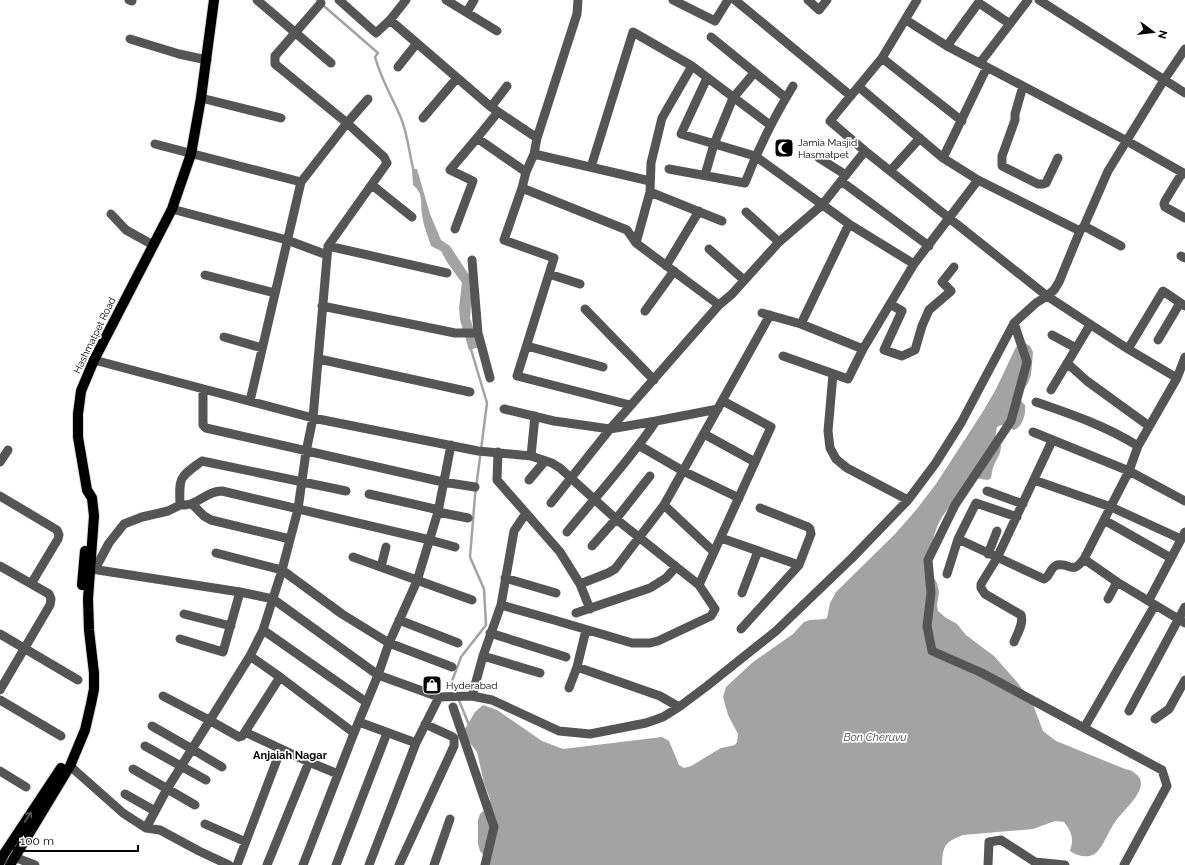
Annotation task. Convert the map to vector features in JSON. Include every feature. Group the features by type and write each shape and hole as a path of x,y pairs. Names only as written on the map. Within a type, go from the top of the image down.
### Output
{"main road":[{"name":"Hashmatpet Road","path":"82,729 88,690 81,599 90,568 87,534 87,490 78,437 78,414 81,391 94,360 172,209 191,154 202,98 214,0"},
{"path":"12,861 70,766 82,729"},
{"path":"0,862 65,762 82,729"}],"street":[{"path":"257,0 331,63"},
{"path":"339,0 376,34 390,20 406,0"},
{"path":"446,0 497,31"},
{"path":"467,12 474,0"},
{"path":"578,0 577,14 537,138 534,154 526,172 504,240 554,258 517,376 630,405"},
{"path":"673,0 715,21 728,0"},
{"path":"735,0 852,96"},
{"path":"808,0 819,10 827,0"},
{"path":"917,0 882,58 830,121 948,218 1047,296 1128,349 1177,378"},
{"path":"943,158 962,121 984,65 1010,24 1028,0"},
{"path":"1039,0 1185,93"},
{"path":"146,828 167,789 250,656 263,630 282,570 298,509 306,452 313,418 327,251 388,163 384,157 347,124 275,64 275,56 321,3"},
{"path":"947,46 981,3 1010,24"},
{"path":"390,20 495,110 537,138"},
{"path":"906,20 947,46 1126,141 1184,174 1164,204 1165,207 1185,218"},
{"path":"591,167 633,32 692,66 770,125"},
{"path":"711,37 786,98"},
{"path":"130,39 179,54 207,60"},
{"path":"398,67 417,43"},
{"path":"455,546 216,491 192,504 180,505 168,512 142,517 124,524 90,568 240,592 273,599 378,675 444,696 468,696 492,700 506,705 558,731 590,734 646,723 663,717 679,707 776,631 852,558 908,500 961,423 1014,323 1036,303 1054,290 1059,282 1108,171 1164,80 1185,49"},
{"path":"882,58 962,121"},
{"path":"636,243 650,192 651,163 662,118 692,66"},
{"path":"705,175 714,144 733,98 754,73"},
{"path":"423,118 457,78"},
{"path":"708,78 681,134 755,156 848,224 914,264"},
{"path":"455,229 474,181 450,170 477,138 495,110 507,86"},
{"path":"669,169 745,183 755,156 770,125 793,86"},
{"path":"1023,86 1015,114 1015,120 1002,156 1002,166 1038,184 1043,184 1046,183 1058,158"},
{"path":"859,87 943,158 978,180 1121,246"},
{"path":"202,98 281,118"},
{"path":"250,401 301,182 368,99"},
{"path":"477,138 526,172"},
{"path":"890,171 920,138"},
{"path":"155,144 301,182"},
{"path":"551,504 610,428 630,405 779,242 822,205 865,151"},
{"path":"534,154 650,181"},
{"path":"819,158 929,246"},
{"path":"783,356 848,379 863,349 914,264 978,180"},
{"path":"372,185 412,217"},
{"path":"522,188 627,230 636,243 720,305"},
{"path":"650,192 722,221"},
{"path":"172,209 327,251 447,273"},
{"path":"645,311 670,268 699,211"},
{"path":"746,212 779,242"},
{"path":"111,214 126,230 153,245"},
{"path":"801,324 848,224"},
{"path":"709,249 744,280"},
{"path":"472,260 478,333 490,378"},
{"path":"890,304 902,311 884,350 902,356 915,350 922,326 929,310 951,291 942,282 954,268"},
{"path":"549,274 580,284"},
{"path":"205,275 275,293"},
{"path":"1128,349 1163,291 1182,305 1158,340"},
{"path":"322,306 455,333 478,333"},
{"path":"585,309 654,380"},
{"path":"580,584 616,569 664,505 720,405 766,314 801,324 863,349"},
{"path":"1014,323 1027,362 1011,421 955,505 928,560 931,593 927,626 932,651 982,672 1162,770 1167,786 1124,865"},
{"path":"1051,390 1090,325"},
{"path":"1052,335 1076,348"},
{"path":"224,337 262,348"},
{"path":"527,346 603,367"},
{"path":"94,360 313,418 478,451 531,456 545,461 560,468 616,520 699,585 714,609 712,616 658,641 650,643 632,643 501,605"},
{"path":"319,360 470,392"},
{"path":"958,539 1044,579 1048,577 1054,567 1074,568 1080,565 1129,471 1138,446 1177,378 1184,360"},
{"path":"1067,363 1087,381 1149,426"},
{"path":"834,374 828,431 830,448 836,459 847,468 908,500"},
{"path":"203,389 203,424 206,428 306,452 443,482 475,487"},
{"path":"1036,402 1065,412 1118,434 1138,446"},
{"path":"504,409 554,421 610,428 656,422 720,405 771,427 699,585"},
{"path":"531,456 535,416"},
{"path":"567,532 594,498 640,446 656,422"},
{"path":"1033,432 1129,471 1185,501"},
{"path":"704,434 755,462"},
{"path":"1014,642 1022,623 1021,615 985,594 981,588 981,584 998,558 1052,441"},
{"path":"303,865 366,702 378,675 389,643 417,581 438,511 451,445"},
{"path":"640,446 683,471 739,498"},
{"path":"0,462 8,450"},
{"path":"493,452 497,480 560,552 580,584 590,610"},
{"path":"180,505 179,487 182,478 186,472 202,461 346,491"},
{"path":"529,480 545,461"},
{"path":"592,546 616,520 650,476"},
{"path":"1034,480 1183,535 1171,558 1152,603 1084,728"},
{"path":"988,491 1023,504"},
{"path":"369,494 468,518"},
{"path":"0,496 57,530 59,534 58,540 31,584"},
{"path":"947,574 958,539 976,503 1017,517"},
{"path":"192,504 204,516 211,520 290,539"},
{"path":"664,505 714,552"},
{"path":"741,629 799,565 811,534 810,529 760,508"},
{"path":"468,696 501,605 514,531 526,513"},
{"path":"1104,520 1171,558"},
{"path":"988,554 997,531"},
{"path":"721,538 799,565"},
{"path":"382,567 386,547"},
{"path":"742,593 758,551"},
{"path":"216,553 282,570 342,614 389,643 452,667"},
{"path":"354,557 472,600"},
{"path":"1084,559 1117,582 1182,621"},
{"path":"0,566 49,594 51,599 50,605 0,690"},
{"path":"576,613 590,610 650,588 666,578 676,568"},
{"path":"506,578 556,593"},
{"path":"1108,599 1117,582"},
{"path":"180,639 224,652 240,592"},
{"path":"1129,711 1182,621 1185,607"},
{"path":"184,614 231,626"},
{"path":"399,620 458,643"},
{"path":"263,630 366,702"},
{"path":"569,688 577,667 586,630"},
{"path":"490,632 566,657"},
{"path":"0,634 78,680"},
{"path":"250,656 354,733"},
{"path":"483,656 540,673"},
{"path":"577,667 660,696 679,707"},
{"path":"163,696 239,737 245,732 280,677"},
{"path":"1155,719 1169,709 1185,680"},
{"path":"369,865 416,744 425,724 444,696"},
{"path":"0,700 61,736"},
{"path":"452,707 494,827 485,865"},
{"path":"359,722 416,744"},
{"path":"400,865 454,746 454,738 425,724"},
{"path":"152,726 222,767"},
{"path":"245,732 338,774"},
{"path":"336,865 387,733"},
{"path":"145,746 206,780"},
{"path":"237,865 281,749"},
{"path":"267,865 309,762"},
{"path":"70,766 123,813 146,828 160,830 229,865"},
{"path":"133,769 196,805"},
{"path":"0,771 26,787"},
{"path":"125,794 155,811"},
{"path":"434,865 450,819"},
{"path":"205,824 246,842"},
{"path":"988,865 989,842 1001,840 1035,862 1065,865"},
{"path":"12,861 35,865"}],"water":[{"path":"412,169 417,169 430,214 441,240 450,246 473,281 470,318 479,347 469,350 460,320 459,308 462,283 441,251 431,246 423,222 421,198 419,192 413,185"},
{"name":"Bon Cheruvu","path":"1025,343 1030,346 1033,352 1031,375 1028,383 1018,398 1025,405 1022,423 1014,430 1001,425 997,427 995,438 1001,446 1001,449 993,467 991,478 988,480 975,478 944,513 935,532 928,569 937,583 939,592 937,605 938,611 957,624 966,635 994,656 1017,682 1032,702 1043,731 1056,741 1130,770 1138,776 1141,781 1138,793 1134,800 1115,822 1096,853 1090,856 1083,856 1070,851 1072,836 1069,829 1064,822 1055,821 1033,829 963,835 952,840 946,845 943,853 942,865 488,865 486,858 480,851 478,844 478,820 480,814 488,807 490,799 484,783 477,752 467,739 465,729 475,712 483,705 497,710 542,741 563,749 662,737 669,741 679,765 684,768 691,766 721,748 735,745 738,734 728,715 723,697 726,687 753,662 793,634 804,622 827,618 830,603 836,592 895,534 936,484 982,413 996,389 1016,347"}],"waterway":[{"path":"317,0 378,53 375,57 377,65 403,124 414,172"},
{"path":"457,694 452,681 461,657 486,625 484,589 470,557 475,496 487,403 470,346"},
{"path":"458,698 469,725"}],"place":[{"name":"Jamia Masjid Hasmatpet","path":"784,148"},
{"name":"Hyderabad","path":"432,685"}],"district":[{"name":"Anjaiah Nagar","path":"290,755"}]}
